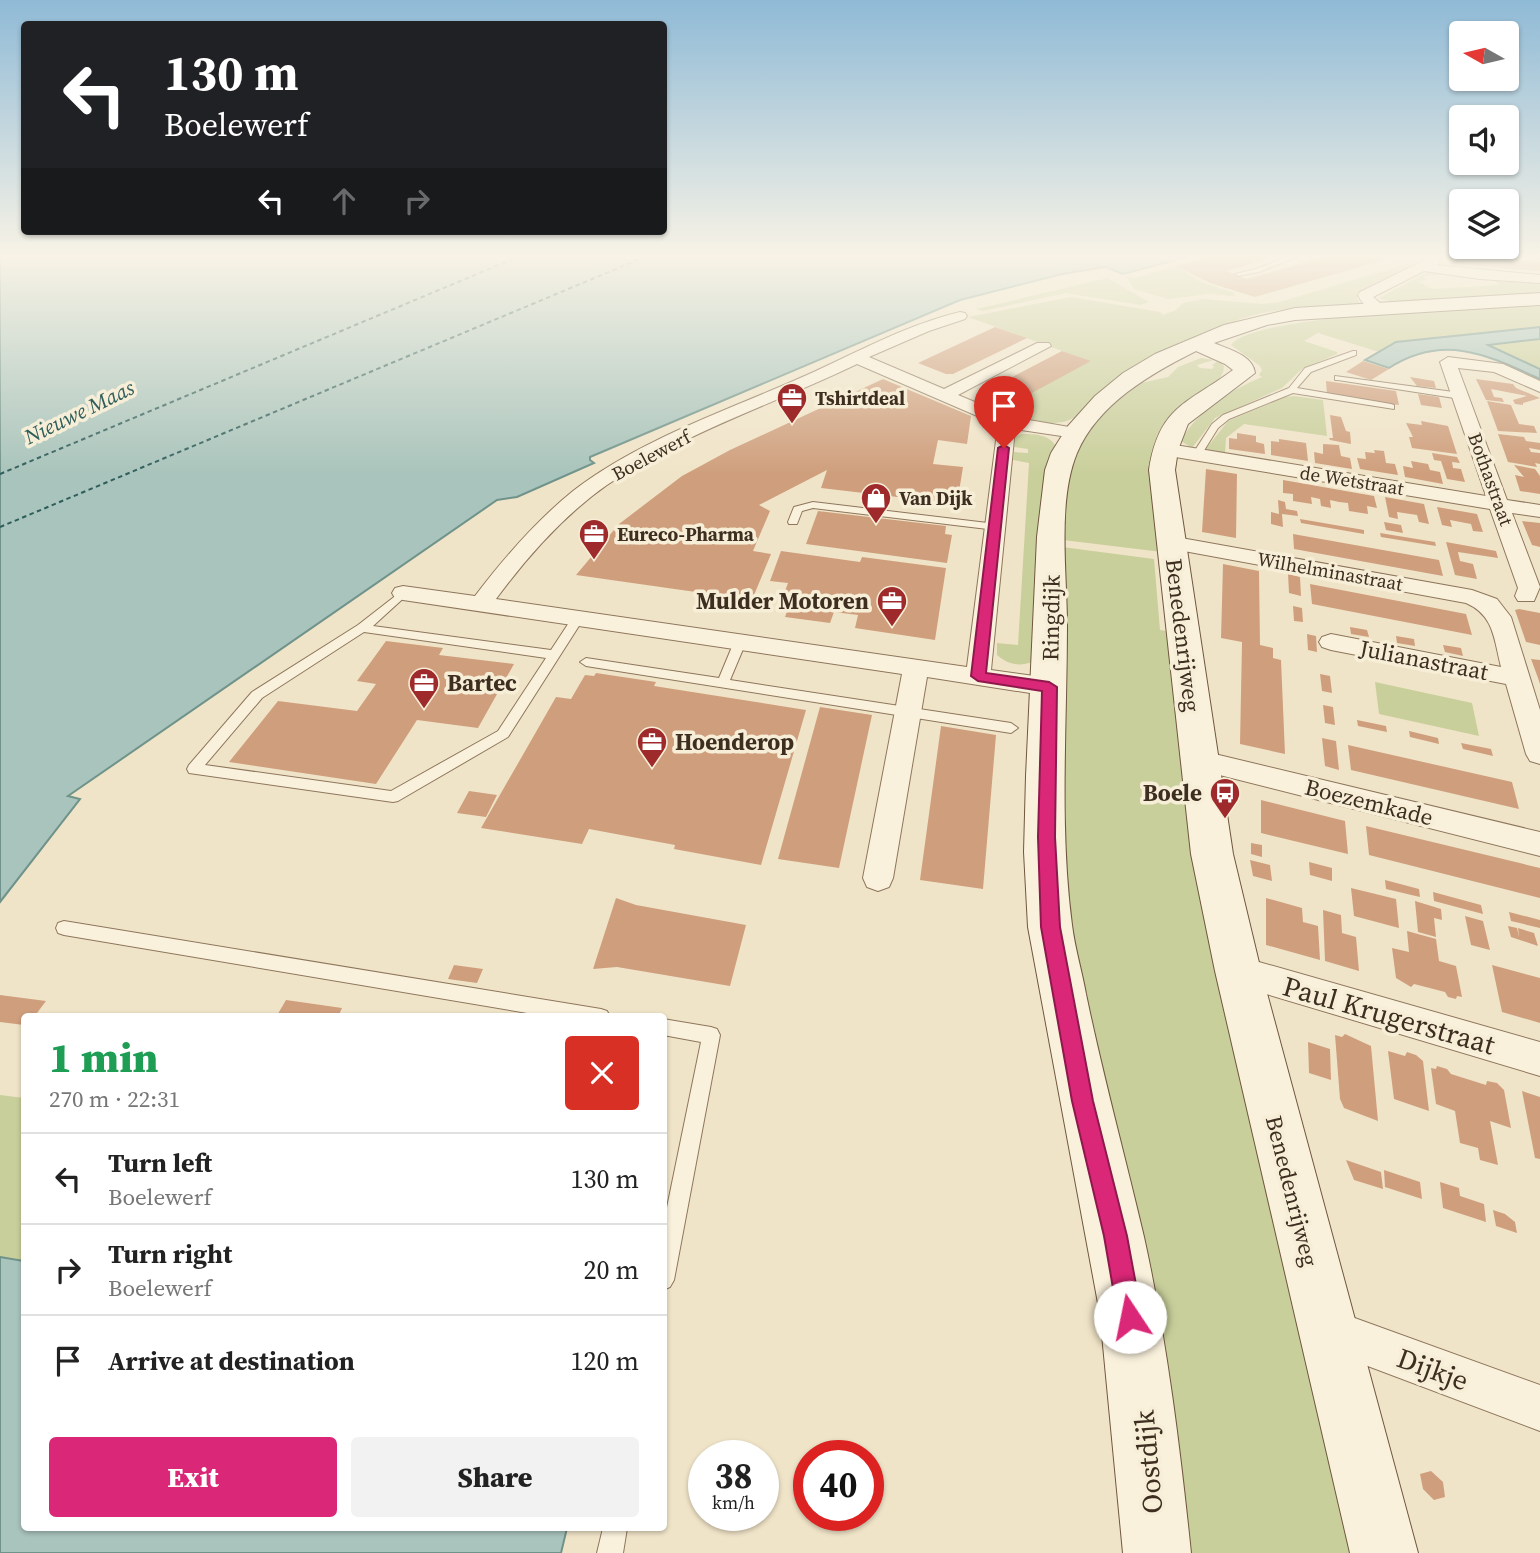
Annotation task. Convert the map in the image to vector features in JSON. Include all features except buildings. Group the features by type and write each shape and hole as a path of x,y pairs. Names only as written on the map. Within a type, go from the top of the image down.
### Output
{"street":[{"name":"Boelewerf","path":"481,604 506,569 543,531 619,469 664,445 924,328"},
{"path":"1197,344 1230,328"},
{"name":"Ringdijk","path":"1140,1371 1115,1236 1083,1101 1050,927 1046,837 1056,479 1063,454 1093,410 1145,368 1197,344"},
{"name":"Benedenrijweg","path":"1197,344 1233,359 1244,368 1244,373 1180,417 1170,430 1180,452 1162,470 1212,855 1238,971 1384,1553"},
{"path":"946,395 1042,346"},
{"path":"857,358 1007,422 1075,433"},
{"name":"Bothastraat","path":"1533,599 1448,362 1497,368 1540,387"},
{"path":"978,676 1007,422"},
{"name":"de Wetstraat","path":"1180,452 1540,511"},
{"name":"Wilhelminastraat","path":"1171,542 1472,597 1489,604"},
{"path":"403,593 1049,687"},
{"path":"1533,599 1489,604 1499,618 1517,678 1533,707 1540,754"},
{"name":"Julianastraat","path":"1331,642 1517,678"},
{"path":"878,877 916,667"},
{"name":"Boezemkade","path":"1198,760 1540,844"},
{"name":"Paul Krugerstraat","path":"1238,971 1540,1059"},
{"name":"Dijkje","path":"1327,1330 1540,1408"},
{"name":"Oostdijk","path":"1140,1371 1157,1553"}],"lane":[{"path":"1292,390 1308,370 1353,353"},
{"path":"1338,378 1461,396"},
{"path":"1180,452 1226,417 1292,390 1391,407"},
{"path":"793,522 798,509 813,505 996,527"},
{"path":"403,593 362,628 257,695 194,769 393,797 503,734 578,618"},
{"path":"362,628 555,655"},
{"path":"723,684 740,642"},
{"path":"586,662 1011,728"},
{"path":"64,928 577,1013"},
{"path":"667,1028 711,1035 667,1260"},
{"path":"610,1553 614,1531"}],"green space":[{"path":"1000,328 1217,328 1148,366 1069,420 1055,423 1037,422 995,410 1090,361"},
{"path":"1271,328 1526,328 1396,342 1379,352 1318,333 1304,341 1337,354 1302,369 1282,388 1215,418 1192,448 1181,441 1196,420 1239,388 1262,377 1259,375 1262,370 1260,366 1231,345 1248,334"},
{"path":"1540,339 1540,369 1488,345"},
{"path":"1201,358 1214,360 1197,365 1200,368 1212,369 1212,365 1218,361 1224,366 1223,373 1213,385 1171,414 1160,430 1153,451 1151,480 1162,552 1063,540 1065,480 1084,435 1104,410 1132,385 1168,377 1178,367"},
{"path":"1285,397 1323,400 1327,436 1244,424 1226,438 1225,454 1205,450 1228,421"},
{"path":"1022,434 1045,437 1055,445 1047,470 1032,662 1027,664 1005,661 997,655 997,643 1018,645 1029,463 1013,460 1014,452 1028,453 1028,449 1014,447 1015,437"},
{"path":"1062,547 1154,559 1160,630 1172,632 1361,1553 1180,1553 1088,1055 1064,882"},
{"path":"1375,682 1472,703 1479,736 1379,714"},
{"path":"0,1095 21,1098 21,1260 0,1257"}],"water":[{"name":"Nieuwe Maas","path":"0,328 893,328 590,457 594,463 517,497 497,500 68,796 80,799 0,902"},
{"path":"1540,328 1540,339 1488,345 1540,369 1540,379 1502,362 1465,351 1428,352 1409,357 1389,368 1365,360 1396,342"},
{"path":"0,1257 21,1260 21,1531 566,1531 561,1553 0,1553"}],"ferry route":[{"path":"0,474 347,328"},
{"path":"0,527 474,328"}],"place":[{"name":"Tshirtdeal","path":"792,425"},
{"name":"Van Dijk","path":"876,525"},
{"name":"Eureco-Pharma","path":"594,561"},
{"name":"Mulder Motoren","path":"892,628"},
{"name":"Bartec","path":"424,710"},
{"name":"Hoenderop","path":"652,769"},
{"name":"Boele","path":"1225,820"}],"route":[{"path":"1004,448 978,676 1049,687 1046,837 1050,927 1083,1101 1115,1236 1130,1317"}]}
